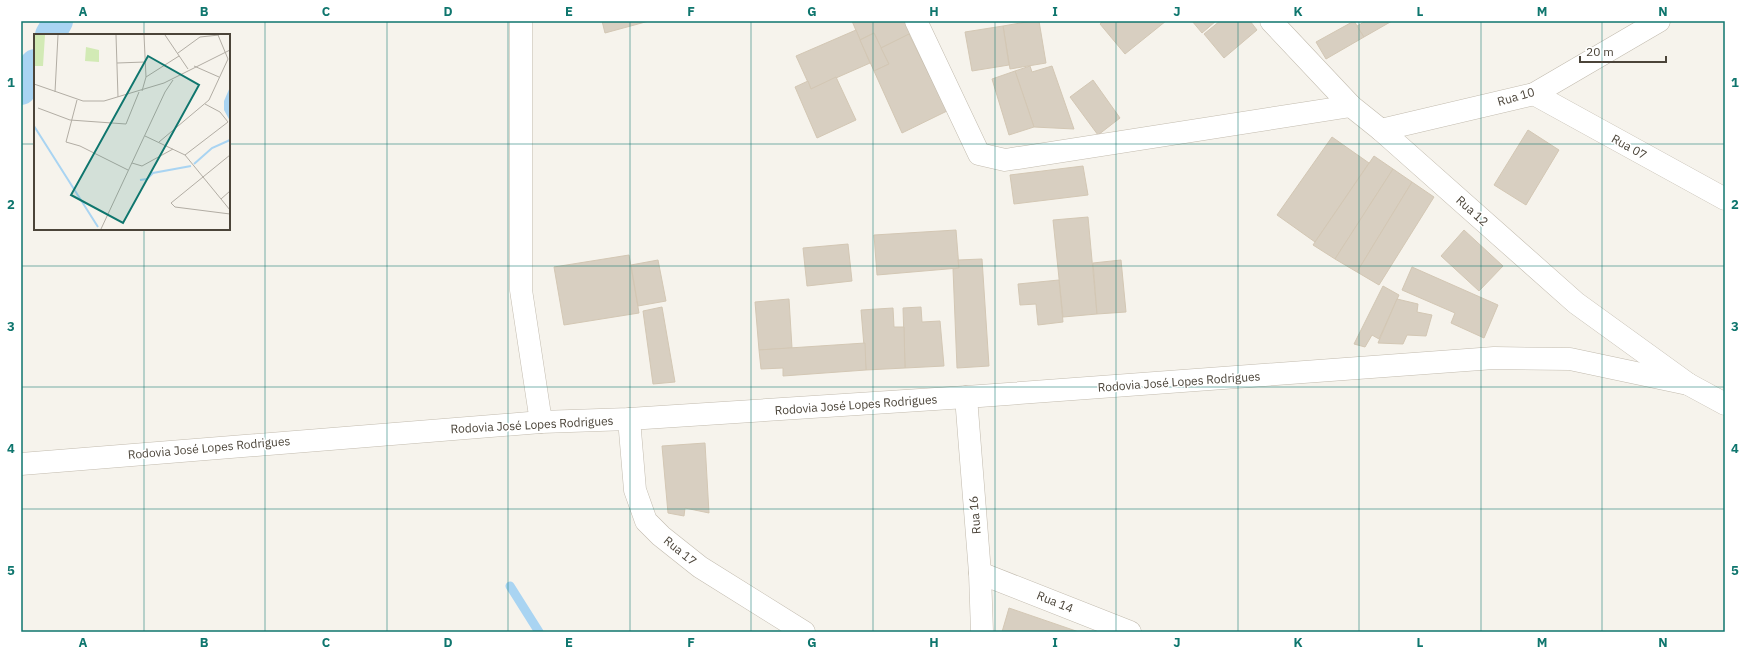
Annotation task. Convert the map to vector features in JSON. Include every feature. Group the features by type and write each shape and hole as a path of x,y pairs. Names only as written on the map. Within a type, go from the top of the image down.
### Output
{"street":[{"path":"521,21 521,290 541,422"},
{"path":"916,21 979,154 1005,160 1351,106"},
{"name":"Rua 12","path":"1272,21 1351,106 1381,130 1576,303 1688,384"},
{"name":"Rua 10","path":"1381,130 1534,94 1659,21"},
{"name":"Rua 07","path":"1534,94 1725,200"},
{"name":"Rodovia José Lopes Rodrigues","path":"21,464 541,422 629,419 966,397 1494,358 1570,359 1688,384"},
{"path":"1688,384 1725,404"},
{"name":"Rua 16","path":"966,397 980,573 982,632"},
{"name":"Rua 17","path":"629,419 635,490 646,521 661,536 700,567 804,632"},
{"name":"Rua 14","path":"980,573 1130,632"}],"building":[{"path":"602,21 649,21 605,33"},
{"path":"852,21 909,21 914,32 881,48 874,33 860,40"},
{"path":"1039,21 1046,63 1010,69 1003,26"},
{"path":"1103,21 1166,21 1125,54 1100,24"},
{"path":"1192,21 1216,21 1202,33"},
{"path":"1220,21 1250,21 1257,30 1224,58 1204,34"},
{"path":"1354,21 1364,37 1326,59 1316,42"},
{"path":"1366,21 1392,21 1364,37 1357,26"},
{"path":"1003,26 1009,65 972,71 965,32"},
{"path":"856,30 870,63 811,89 796,56"},
{"path":"874,33 889,64 874,71 860,40"},
{"path":"909,34 947,111 902,133 874,71 889,64 881,48"},
{"path":"1030,66 1032,72 1052,66 1074,129 1034,127 1015,71"},
{"path":"1015,71 1034,127 1009,135 992,79"},
{"path":"836,77 856,120 817,138 795,87 808,81 811,89"},
{"path":"1093,80 1120,118 1098,135 1070,97"},
{"path":"1528,130 1559,150 1526,205 1494,185"},
{"path":"1332,137 1369,163 1315,242 1277,215"},
{"path":"1374,156 1393,169 1335,259 1313,245"},
{"path":"1083,166 1088,195 1014,204 1010,175"},
{"path":"1393,169 1412,182 1357,272 1335,259"},
{"path":"1412,182 1434,197 1379,285 1357,272"},
{"path":"1088,217 1097,314 1063,317 1053,220"},
{"path":"956,230 959,268 877,275 874,235"},
{"path":"1464,230 1503,266 1479,291 1441,256"},
{"path":"848,244 852,281 807,286 803,248"},
{"path":"629,255 639,313 564,325 554,267"},
{"path":"982,259 989,366 957,368 953,269 959,268 958,260"},
{"path":"658,260 666,301 638,306 631,265"},
{"path":"1121,260 1126,312 1097,314 1093,263"},
{"path":"1412,267 1498,305 1484,338 1451,323 1455,313 1402,290"},
{"path":"1059,280 1063,322 1038,325 1036,304 1020,305 1018,284"},
{"path":"1383,286 1399,295 1379,339 1372,335 1365,347 1354,344"},
{"path":"789,299 792,348 759,350 755,302"},
{"path":"1397,299 1418,304 1417,312 1432,315 1426,336 1407,335 1403,344 1378,343"},
{"path":"662,307 675,382 653,384 643,311"},
{"path":"921,307 922,322 940,321 944,366 905,368 903,308"},
{"path":"893,308 894,327 904,327 905,368 866,370 861,310"},
{"path":"865,343 866,370 783,376 783,368 761,369 759,350"},
{"path":"705,443 709,513 685,508 684,516 668,513 662,446"},
{"path":"1009,608 1079,632 1002,632"}],"waterway":[{"path":"51,34 58,21"},
{"path":"21,90 34,66"},
{"path":"510,586 539,632"}]}
